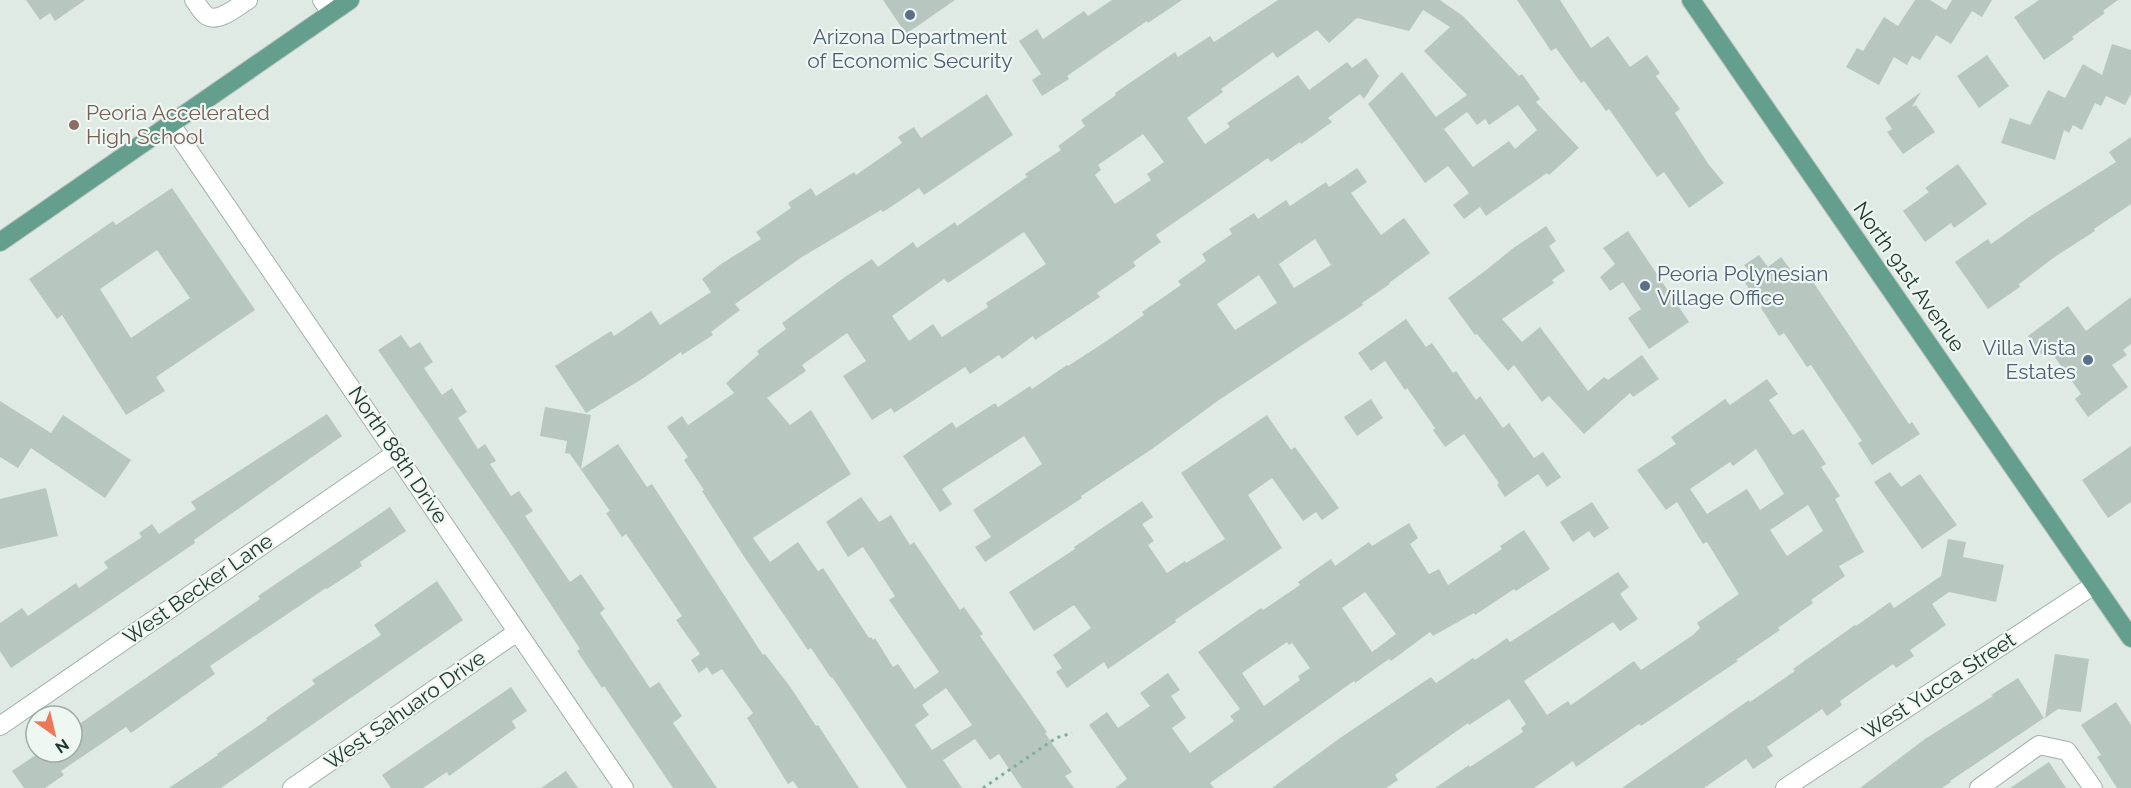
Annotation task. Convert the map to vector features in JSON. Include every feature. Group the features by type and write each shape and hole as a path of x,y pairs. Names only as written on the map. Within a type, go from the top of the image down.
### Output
{"main road":[{"path":"0,242 170,123 327,6 350,0"},
{"name":"North 91st Avenue","path":"1691,0 2131,638"}],"street":[{"path":"194,0 204,14 217,18 248,0"},
{"name":"North 88th Drive","path":"170,123 624,788"},
{"name":"West Becker Lane","path":"0,726 396,453"},
{"name":"West Yucca Street","path":"1785,788 2094,585"},
{"name":"West Sahuaro Drive","path":"292,788 517,632"},
{"path":"1979,788 2039,745 2067,751 2093,788"}],"path":[{"path":"983,788 1056,738 1072,733"}],"building":[{"path":"26,0 85,0 55,21 50,13 40,20"},
{"name":"Arizona Department of Economic Security","path":"883,0 955,0 906,34"},
{"path":"1112,0 1182,0 1109,47 1067,76 1069,79 1042,96 1032,80 1041,74 1019,41 1037,29 1043,39 1084,11 1088,16"},
{"path":"1278,0 1440,0 1463,16 1519,76 1522,74 1540,99 1536,102 1579,148 1549,175 1547,173 1486,216 1480,207 1464,219 1453,205 1469,193 1448,166 1425,183 1368,104 1402,72 1436,117 1467,95 1424,51 1450,27 1423,10 1409,31 1357,18 1329,43 1317,30 1277,58 1273,52 1221,89 1223,92 1187,118 1205,144 1230,127 1227,123 1298,75 1309,90 1347,62 1352,68 1366,58 1379,76 1364,99 1360,94 1328,118 1332,122 1301,144 1300,142 1271,162 1268,158 1156,235 1161,242 1133,262 1136,266 1097,293 1100,297 1035,340 1033,336 1002,359 999,355 970,374 965,367 894,413 891,408 872,420 843,376 866,361 847,333 802,365 806,371 767,398 790,425 811,410 851,474 753,538 770,562 798,542 818,571 823,568 869,638 873,640 875,638 893,667 898,664 915,689 939,672 889,600 895,596 863,547 848,557 826,522 861,497 879,522 891,515 910,545 914,542 960,610 964,607 983,634 980,636 1072,772 1065,776 1074,788 1022,788 999,754 990,760 975,739 943,760 962,788 907,788 832,677 811,648 808,650 743,555 684,460 688,457 667,427 682,416 688,425 734,393 726,383 759,354 757,351 786,329 782,323 845,277 872,259 878,267 913,242 917,248 955,222 957,226 1027,177 1025,174 1061,150 1058,146 1085,126 1081,120 1116,95 1115,93 1175,52 1178,57 1210,36 1214,42","holes":["1518,105 1537,130 1515,149 1509,141 1473,167 1444,129 1467,112 1477,125 1485,119 1489,125","1143,134 1164,162 1147,174 1151,180 1115,204 1095,175 1101,170 1098,165","1024,232 1046,264 986,303 988,307 942,337 933,324 909,341 892,316 944,279 948,283","946,688 972,725 932,750 915,725 929,715 922,705"]},
{"path":"1517,0 1560,0 1591,48 1608,36 1630,67 1647,55 1660,73 1656,76 1680,109 1675,113 1709,165 1724,183 1689,208 1664,172 1657,177 1609,109 1606,111 1584,81 1581,83 1556,48 1551,51"},
{"path":"1915,0 1930,0 1946,10 1952,0 1992,0 1982,17 1972,11 1951,44 1936,35 1920,60 1912,56 1907,65 1894,57 1879,85 1846,67 1857,48 1863,51 1884,17 1898,26"},
{"path":"2039,0 2118,0 2103,11 2105,13 2072,37 2074,39 2044,60 2014,17"},
{"path":"2112,44 2131,50 2131,94 2125,105 2106,96 2101,106 2095,103 2082,130 2073,125 2069,133 2064,130 2055,160 2001,143 2010,118 2030,125 2048,90 2065,98 2083,64 2102,75"},
{"path":"1987,55 2009,86 1979,108 1957,76"},
{"path":"1921,92 1912,107 1916,105 1935,132 1903,154 1887,132 1892,129 1885,118"},
{"path":"987,94 1013,135 924,195 919,188 883,212 881,210 802,257 735,304 740,310 711,332 713,335 682,355 681,352 586,413 555,366 611,331 614,336 651,311 660,325 711,292 702,279 761,239 756,232 791,208 788,203 811,188 816,196 854,172 856,175 902,143 898,137 914,127 921,138"},
{"path":"2131,137 2131,204 2056,256 2019,284 2020,287 1988,309 1955,262 1988,239 1991,244 2116,162 2109,152"},
{"path":"1958,164 1987,204 1954,228 1951,223 1925,242 1903,211 1929,192 1925,188"},
{"path":"1357,168 1367,182 1351,193 1381,235 1404,218 1430,253 1362,303 1363,305 1219,400 1152,449 1081,496 1082,498 985,562 975,547 991,537 973,510 1042,464 1024,436 942,489 952,504 940,512 903,456 952,422 956,428 995,403 998,407 1030,386 1032,389 1144,315 1142,312 1181,285 1178,281 1206,261 1202,254 1232,234 1229,229 1254,213 1258,219 1286,200 1290,206 1326,182 1329,187","holes":["1315,239 1331,265 1294,288 1279,264","1259,275 1277,303 1235,330 1217,304"]},
{"path":"172,188 255,310 156,377 165,391 126,415 62,315 57,319 29,279 113,221 116,225","holes":["157,250 190,298 131,338 100,289"]},
{"path":"1546,226 1556,241 1549,246 1565,271 1552,280 1554,283 1502,319 1522,342 1540,327 1588,391 1604,377 1608,380 1642,355 1659,379 1633,397 1630,393 1584,434 1549,396 1542,402 1514,365 1508,371 1477,334 1475,335 1448,298"},
{"name":"Peoria Polynesian Village Office","path":"1628,231 1689,322 1649,349 1628,318 1641,309 1623,282 1610,291 1600,277 1615,264 1603,248"},
{"path":"1759,255 1768,267 1781,257 1800,282 1809,276 1909,424 1912,422 1920,434 1872,465 1858,443 1862,441 1811,365 1807,367 1784,333 1779,336 1743,280 1751,274 1744,265"},
{"name":"Villa Vista Estates","path":"2131,297 2131,344 2123,350 2127,355 2112,365 2128,387 2088,417 2075,399 2081,394 2049,349 2041,354 2028,336 2068,306 2086,331"},
{"path":"1406,319 1426,347 1432,343 1453,373 1456,371 1476,400 1480,396 1503,428 1509,423 1534,458 1543,452 1561,477 1547,487 1538,474 1505,497 1497,485 1499,483 1464,434 1445,447 1433,430 1435,428 1385,361 1371,371 1358,353"},
{"path":"401,335 410,348 420,342 433,362 424,368 442,395 452,388 467,412 458,418 478,449 485,444 496,461 490,464 511,496 519,491 533,511 525,516 570,582 581,574 605,609 600,613 650,688 659,682 682,716 673,723 717,788 673,788 604,686 602,688 577,651 580,649 513,547 378,350"},
{"path":"1767,379 1778,394 1769,400 1793,435 1803,429 1826,464 1821,467 1840,496 1835,499 1864,552 1839,566 1845,576 1811,600 1813,603 1778,628 1780,630 1736,660 1738,661 1641,726 1639,724 1576,767 1573,761 1534,788 1435,788 1523,732 1521,728 1526,724 1509,699 1469,725 1468,723 1395,775 1398,780 1386,788 1272,788 1340,738 1431,677 1436,683 1507,638 1510,642 1618,572 1629,587 1620,594 1638,619 1620,631 1613,622 1524,681 1547,715 1568,701 1571,705 1634,661 1641,670 1693,635 1700,628 1697,623 1739,594 1707,542 1703,544 1677,502 1666,510 1637,470 1676,444 1671,437 1725,399 1730,405","holes":["1756,449 1784,494 1760,510 1747,489 1707,514 1690,489 1730,462 1733,466","1808,505 1823,531 1787,556 1770,530"]},
{"path":"1371,399 1383,418 1357,436 1344,417"},
{"path":"0,401 51,433 63,415 131,460 105,498 31,448 18,468 0,457"},
{"path":"545,407 591,415 581,469 618,444 647,487 652,484 763,655 765,654 791,688 816,726 818,725 859,788 798,788 793,781 788,784 747,718 753,713 722,669 712,675 707,667 699,673 691,660 700,654 676,620 682,616 626,534 622,537 606,513 610,511 570,454 565,453 567,441 540,436"},
{"path":"327,414 342,436 194,540 195,543 11,668 0,651 0,623 22,608 28,616 76,583 79,588 108,568 104,562 142,537 139,533 152,524 159,534 196,509 191,502"},
{"path":"1267,415 1291,450 1295,447 1339,508 1322,520 1316,512 1303,521 1272,478 1248,495 1282,548 1175,620 1176,622 1108,669 1104,662 1067,688 1056,672 1062,668 1053,655 1091,628 1074,605 1034,631 1009,592 1142,501 1153,517 1142,524 1154,541 1148,545 1167,573 1225,539 1181,473"},
{"path":"2131,446 2131,502 2108,518 2082,480"},
{"path":"1890,472 1901,487 1920,474 1957,525 1922,549 1874,482"},
{"path":"46,488 58,536 0,549 0,499"},
{"path":"1592,502 1609,528 1594,538 1589,531 1573,542 1560,522"},
{"path":"390,507 406,531 360,562 362,566 210,666 215,674 131,733 126,727 84,755 84,721 260,599 258,596"},
{"path":"1409,523 1418,538 1410,544 1429,574 1439,569 1448,585 1502,549 1500,546 1524,530 1550,569 1475,615 1474,613 1433,636 1430,632 1391,661 1389,659 1355,683 1354,681 1210,783 1214,788 1115,788 1127,779 1089,725 1107,712 1118,728 1150,706 1140,693 1168,673 1180,690 1171,696 1186,718 1172,728 1190,753 1234,721 1230,716 1240,709 1198,652 1261,608 1263,610 1300,585 1298,582 1331,559 1335,566 1369,542 1372,546","holes":["1365,592 1396,634 1372,652 1342,608","1287,642 1289,645 1292,643 1310,668 1298,676 1300,680 1264,706 1242,673"]},
{"path":"1948,539 1966,542 1963,557 2004,565 1996,602 1949,592 1932,604 1946,625 1910,650 1914,656 1896,668 1893,664 1840,701 1842,705 1827,716 1822,709 1767,747 1773,756 1753,769 1746,759 1704,788 1622,788 1795,671 1793,669 1855,625 1890,602 1894,608 1941,576"},
{"path":"437,581 463,620 221,788 169,788 315,684 312,680 381,635 374,625"},
{"path":"2055,654 2089,659 2081,712 2058,709 2045,718"},
{"path":"2018,678 2044,718 1942,788 1860,788 1925,739"},
{"path":"511,687 527,711 512,721 516,728 449,776 447,772 423,788 391,788 382,775"},
{"path":"2116,702 2131,725 2131,788 2117,788 2097,757 2101,755 2081,725"},
{"path":"2049,762 2066,788 2010,788"},
{"path":"24,763 71,764 61,771 64,775 45,788 24,788 12,771"},
{"path":"566,771 578,788 541,788"}],"place":[{"name":"Arizona Department of Economic Security","path":"910,15"},
{"name":"Peoria Accelerated High School","path":"74,125"},
{"name":"Peoria Polynesian Village Office","path":"1645,286"},
{"name":"Villa Vista Estates","path":"2088,360"}]}
